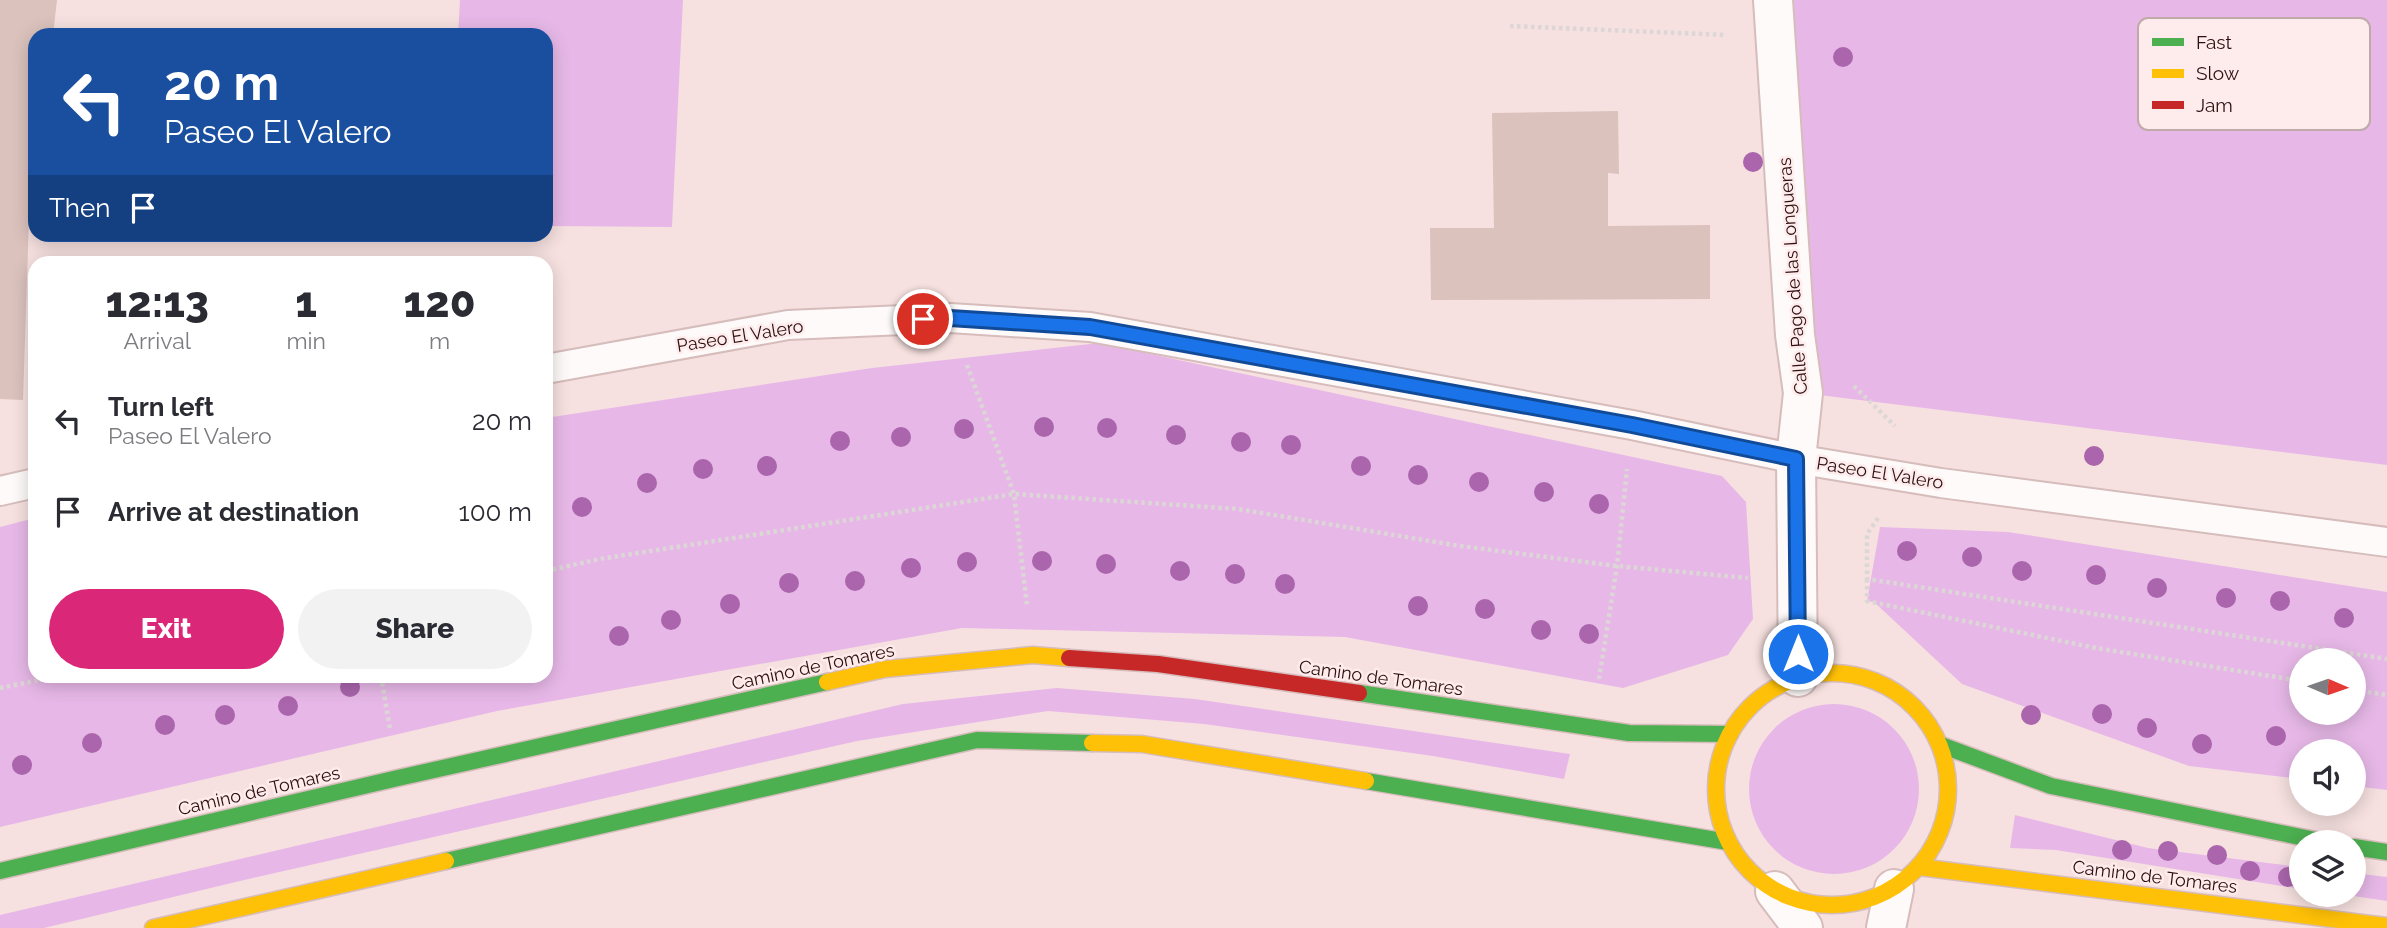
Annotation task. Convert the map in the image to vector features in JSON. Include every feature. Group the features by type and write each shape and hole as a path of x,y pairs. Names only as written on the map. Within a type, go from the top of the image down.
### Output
{"street":[{"name":"Calle Pago de las Longueras","path":"1773,0 1795,335 1803,393 1796,459 1798,677"},
{"name":"Camino de Tomares","path":"0,871 398,778 885,669 1033,655 1158,664 1629,733 1730,734"},
{"path":"1803,928 1775,891 1748,870 1728,842 1717,806 1717,769 1730,734 1747,709 1770,690 1798,677 1832,672 1867,677 1897,692 1922,716 1941,746 1948,777 1947,809 1937,840 1906,878 1886,928"},
{"path":"153,928 977,740 1142,744 1532,807 1728,842"},
{"path":"1941,746 2051,786 2289,835"},
{"path":"2366,849 2387,852"},
{"path":"1775,891 1804,903 1834,906 1866,902 1906,878"},
{"name":"Camino de Tomares","path":"1906,878 2387,926"}],"lane":[{"name":"Paseo El Valero","path":"553,368 788,326 950,318 1090,327 1632,425 1796,459 1955,485 2387,542"},
{"path":"0,491 28,485"}],"path":[{"path":"1510,26 1776,37"},
{"path":"950,318 1014,494 1033,655"},
{"path":"1591,728 1617,566 1632,425"},
{"path":"553,569 1014,494 1238,509 1460,546 1617,566 1760,579"},
{"path":"1867,579 1867,601 2096,648 2289,679"},
{"path":"0,688 28,682"},
{"path":"2366,692 2387,695"}],"shaded area":[{"path":"460,0 683,0 672,227 553,226 553,28 458,28"},
{"path":"1761,0 2387,0 2387,465 1803,393"},
{"path":"1099,343 1722,476 1746,502 1753,619 1728,655 1623,688 1345,637 962,628 497,711 0,827 0,527 28,520 28,683 553,683 553,417 872,368"},
{"path":"1880,527 2008,532 2387,592 2387,790 2366,787 2366,739 2289,739 2289,778 2189,766 1962,684 1874,602 1867,601"},
{"path":"1057,688 1195,699 1570,754 1564,779 1433,756 1204,724 1048,711 857,741 44,928 0,928 0,915 903,704"},
{"path":"1834,704 1867,710 1894,729 1913,756 1919,789 1913,822 1894,849 1867,868 1834,874 1801,868 1774,849 1755,822 1749,789 1755,756 1774,729 1801,710"},
{"path":"2015,815 2148,848 2289,866 2289,887 2056,850 2010,848"},
{"path":"2366,874 2387,877 2387,901 2366,898"}],"building":[{"path":"0,0 57,0 54,28 28,28 28,242 23,400 0,399"},
{"path":"1618,111 1619,174 1608,173 1608,226 1710,225 1710,299 1431,300 1430,228 1494,228 1492,113"}],"traffic: fast":[{"path":"0,871 827,682"},
{"path":"1359,693 1629,733 1730,734"},
{"path":"446,861 977,740 1092,743"},
{"path":"1941,745 2051,786 2289,835"},
{"path":"1366,781 1728,842"},
{"path":"2366,849 2387,852"}],"traffic: slow":[{"path":"827,682 885,669 1033,655 1069,658"},
{"path":"1832,673 1855,675 1887,687 1906,699 1922,715 1943,755 1948,789 1946,812 1934,844 1922,863 1906,879 1866,900 1832,905 1809,903 1777,891 1758,879 1742,863 1721,823 1716,789 1718,766 1730,734 1742,715 1758,699 1798,678 1832,673"},
{"path":"1092,743 1142,744 1366,781"},
{"path":"153,928 446,861"},
{"path":"1919,867 2387,926"}],"traffic: jam":[{"path":"1069,658 1158,664 1359,693"}],"route":[{"path":"923,319 950,318 1090,327 1632,425 1796,459 1798,654"}]}
